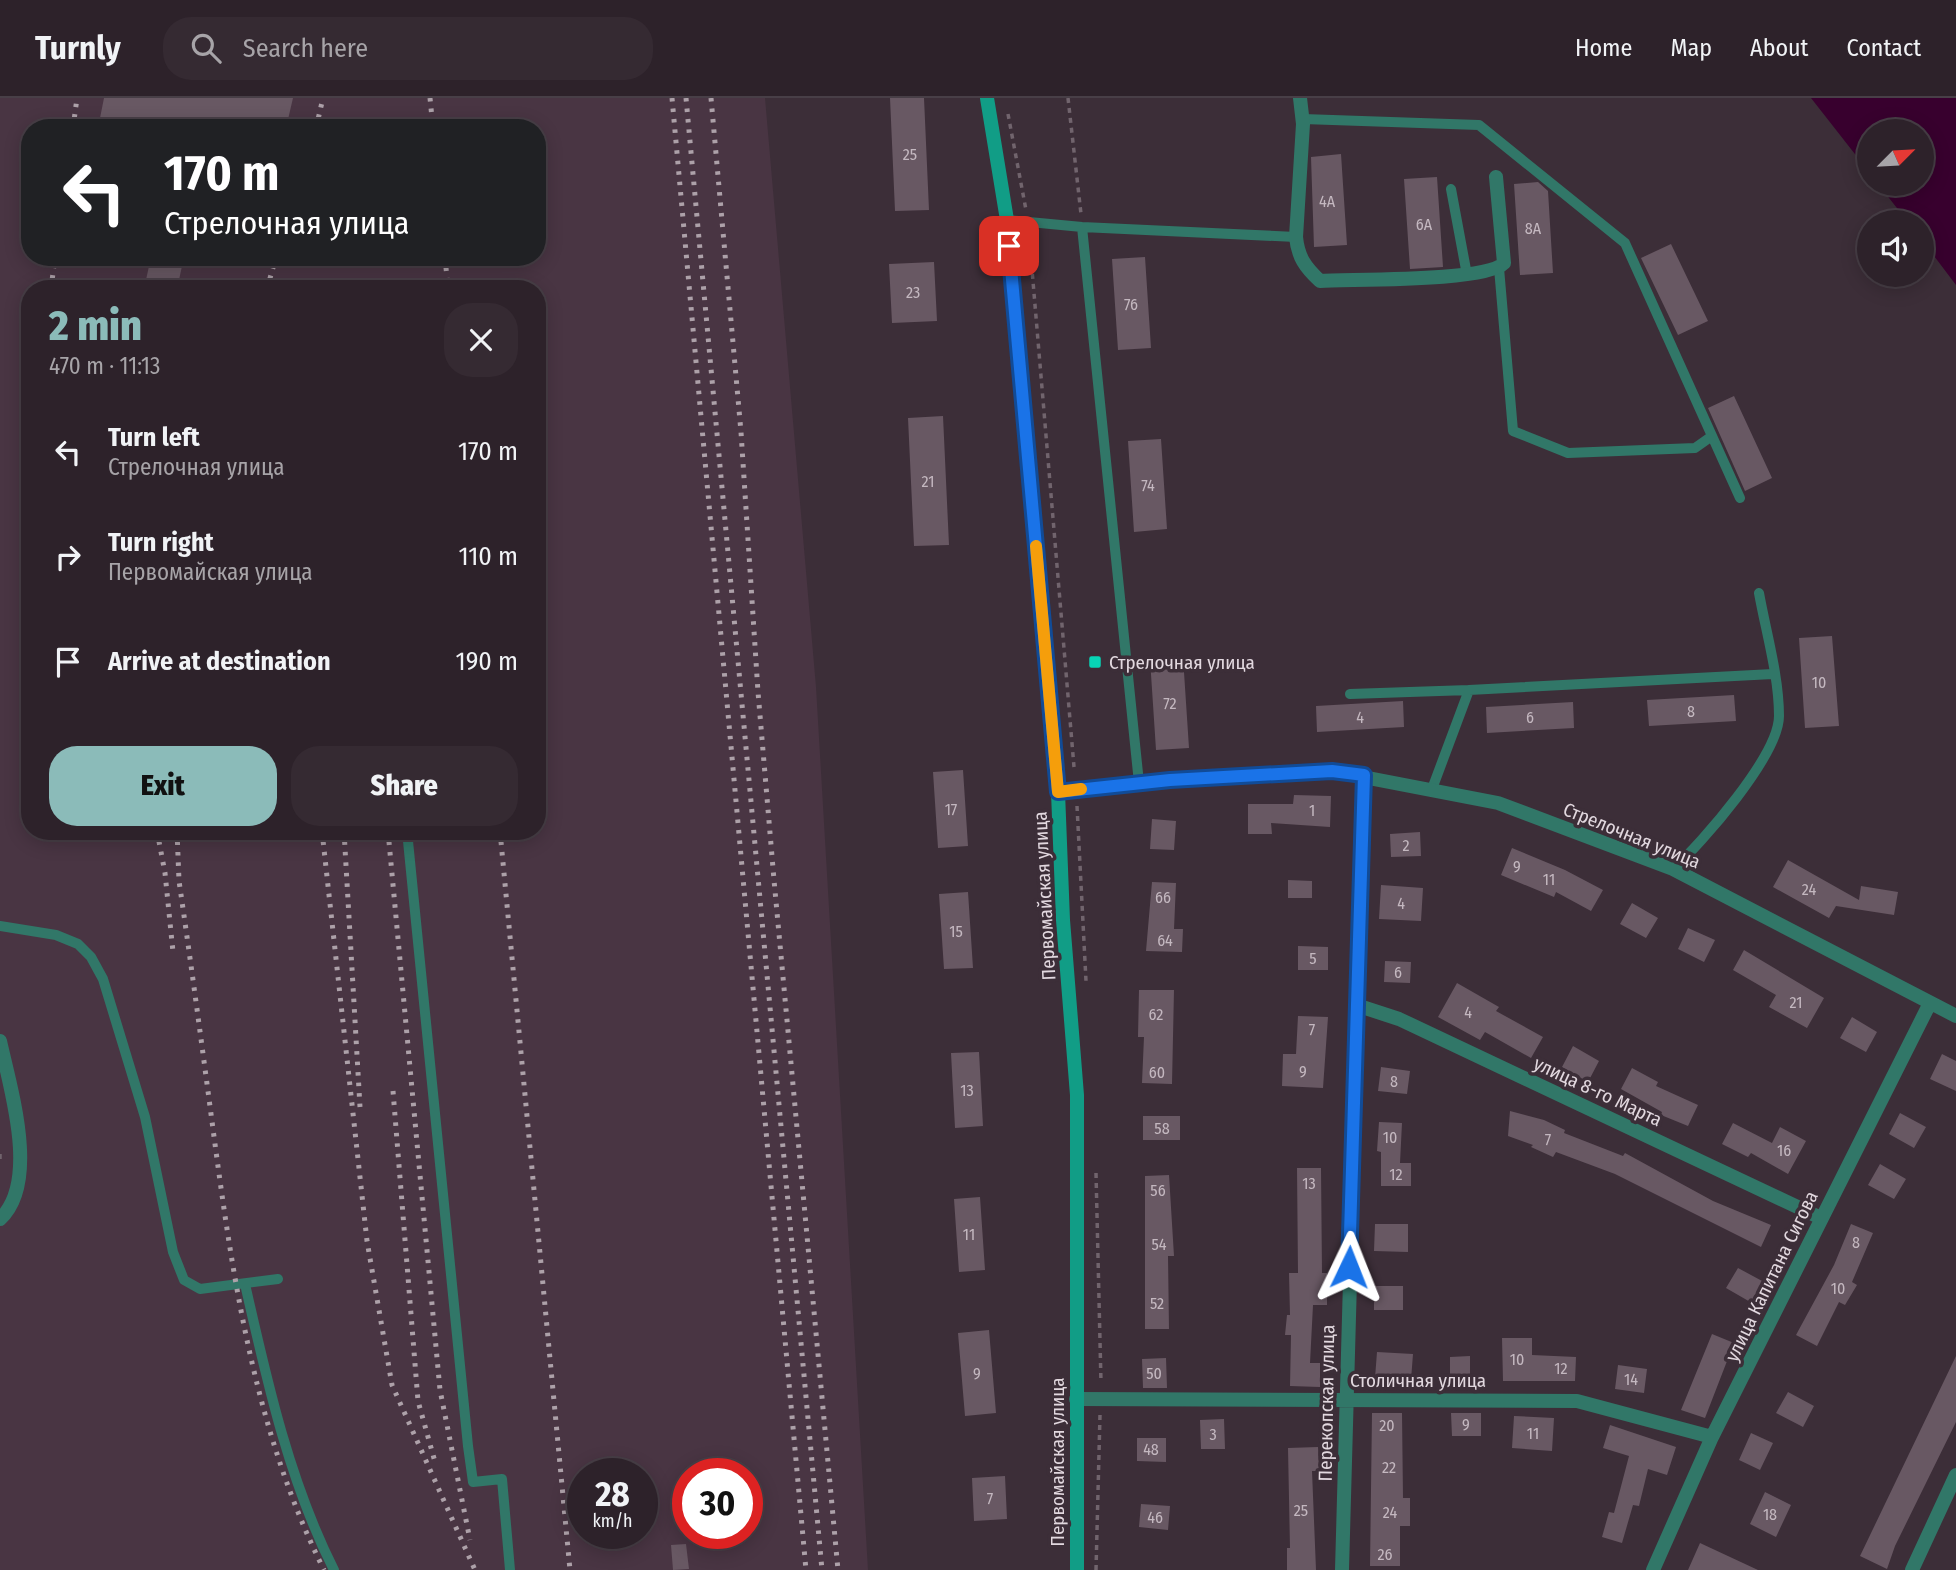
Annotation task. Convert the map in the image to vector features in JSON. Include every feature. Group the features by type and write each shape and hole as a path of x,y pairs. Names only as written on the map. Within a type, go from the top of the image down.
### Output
{"main road":[{"name":"Первомайская улица","path":"987,98 1007,220 1058,792 1063,920 1077,1096 1077,1570"}],"street":[{"path":"1300,98 1303,119 1296,237 1298,254 1307,270 1320,281 1467,275 1499,268 1504,263 1496,177"},
{"name":"Стрелочная улица","path":"1058,792 1139,783 1332,771 1364,775 1498,803 1673,869 1956,1016"},
{"name":"Перекопская улица","path":"1342,1570 1364,775"},
{"name":"улица Капитана Сигова","path":"1653,1570 1712,1437 1930,1003"},
{"name":"улица 8-го Марта","path":"1356,1005 1399,1019 1821,1217"},
{"path":"0,1041 17,1121 20,1165 11,1209 0,1219"},
{"name":"Столичная улица","path":"1076,1399 1577,1401 1712,1437"},
{"path":"1912,1570 1956,1475"}],"lane":[{"path":"1303,119 1479,125 1625,243 1740,498"},
{"path":"1451,189 1467,275"},
{"path":"1007,220 1082,227 1296,237"},
{"path":"1082,227 1139,783"},
{"path":"1499,268 1513,431 1568,453 1696,448 1712,436"},
{"path":"1673,869 1698,847 1768,751 1780,718 1759,593"},
{"path":"1350,694 1773,674"},
{"path":"1432,789 1469,690"},
{"path":"408,840 473,1482 502,1479 510,1570"},
{"path":"0,926 56,935 78,944 91,957 112,1004 145,1117 173,1252 184,1280 200,1289 278,1279"},
{"path":"245,1284 269,1391 315,1532 334,1570"}],"path":[{"path":"1068,98 1082,227"},
{"path":"0,1154 0,1162"}],"shaded area":[{"path":"0,98 765,98 816,687 868,1570 0,1570"},
{"path":"1811,98 1956,98 1956,285 1934,256 1934,210 1899,210 1887,196 1934,196 1934,119 1857,119 1857,157"}],"building":[{"path":"104,98 293,98 288,119 100,119"},
{"path":"890,98 924,98 929,210 895,211"},
{"path":"1341,154 1347,245 1314,247 1311,157"},
{"path":"1437,177 1443,267 1410,269 1404,179"},
{"path":"1538,182 1548,191 1553,273 1520,275 1514,184"},
{"path":"1671,244 1708,321 1678,335 1641,258"},
{"path":"1145,257 1151,348 1118,350 1112,259"},
{"path":"934,262 937,321 892,323 889,264"},
{"path":"149,266 182,266 179,280 146,280"},
{"path":"1734,396 1772,478 1745,491 1708,408"},
{"path":"943,416 949,545 914,546 908,418"},
{"path":"1161,439 1167,529 1134,532 1128,441"},
{"path":"1832,636 1839,726 1805,728 1799,638"},
{"path":"1183,657 1189,748 1156,750 1150,659"},
{"path":"1734,695 1736,721 1649,726 1647,700"},
{"path":"1403,701 1404,727 1317,732 1316,706"},
{"path":"1573,702 1574,728 1487,733 1486,707"},
{"path":"963,770 968,846 938,848 933,772"},
{"path":"1294,795 1331,796 1330,827 1271,823 1272,834 1248,834 1248,804 1293,804"},
{"path":"1152,819 1176,821 1174,850 1150,849"},
{"path":"1420,832 1421,856 1391,857 1390,834"},
{"path":"1512,848 1565,870 1603,890 1591,911 1556,892 1554,897 1501,875"},
{"path":"1788,860 1859,900 1861,886 1898,892 1894,915 1836,906 1829,918 1773,887"},
{"path":"1288,880 1312,881 1312,898 1288,898"},
{"path":"1152,882 1176,883 1174,929 1183,929 1182,952 1146,951"},
{"path":"1381,885 1423,888 1421,921 1379,919"},
{"path":"968,892 973,968 944,969 939,894"},
{"path":"1632,903 1658,918 1646,938 1620,924"},
{"path":"1688,928 1715,940 1704,962 1678,949"},
{"path":"1298,946 1328,947 1328,970 1298,970"},
{"path":"1744,950 1824,998 1807,1028 1769,1007 1776,995 1733,970"},
{"path":"1385,961 1411,962 1410,983 1384,982"},
{"path":"1457,983 1499,1007 1496,1011 1543,1037 1531,1058 1485,1032 1480,1040 1438,1017"},
{"path":"1139,990 1174,990 1172,1084 1142,1083 1144,1037 1138,1037"},
{"path":"1298,1016 1328,1017 1323,1088 1282,1086 1283,1054 1296,1054"},
{"path":"1852,1017 1877,1032 1866,1052 1840,1038"},
{"path":"1573,1046 1599,1061 1588,1082 1562,1067"},
{"path":"979,1052 983,1126 955,1128 951,1053"},
{"path":"1942,1054 1956,1061 1956,1091 1930,1079"},
{"path":"1381,1067 1410,1071 1407,1094 1378,1091"},
{"path":"1632,1068 1658,1082 1656,1086 1698,1105 1688,1126 1661,1115 1662,1112 1621,1089"},
{"path":"1510,1111 1544,1120 1565,1130 1564,1133 1623,1156 1625,1153 1713,1201 1771,1225 1761,1247 1615,1174 1556,1152 1553,1157 1531,1147 1533,1145 1508,1136"},
{"path":"1900,1113 1926,1127 1914,1148 1889,1134"},
{"path":"1143,1116 1180,1116 1180,1140 1143,1140"},
{"path":"1379,1122 1402,1123 1400,1163 1411,1163 1411,1186 1381,1186 1381,1152 1377,1151"},
{"path":"1733,1123 1772,1143 1780,1127 1806,1141 1788,1174 1751,1153 1748,1157 1722,1144"},
{"path":"1880,1164 1906,1179 1894,1199 1868,1185"},
{"path":"1297,1168 1321,1168 1322,1273 1327,1273 1327,1305 1313,1305 1310,1363 1320,1363 1320,1387 1290,1386 1291,1335 1285,1335 1287,1315 1290,1315 1289,1273 1298,1273"},
{"path":"1169,1175 1174,1256 1168,1256 1169,1329 1145,1329 1145,1176"},
{"path":"980,1197 985,1270 959,1272 954,1199"},
{"path":"1375,1224 1408,1224 1408,1252 1374,1251"},
{"path":"1851,1224 1873,1233 1852,1282 1857,1285 1845,1305 1839,1302 1817,1346 1796,1335 1834,1265"},
{"path":"1738,1268 1764,1282 1752,1303 1726,1288"},
{"path":"1374,1286 1403,1286 1403,1310 1374,1310"},
{"path":"989,1330 996,1413 965,1416 958,1333"},
{"path":"1712,1334 1734,1343 1705,1418 1681,1410"},
{"path":"1502,1338 1532,1338 1532,1355 1576,1357 1575,1381 1503,1381"},
{"path":"1377,1352 1413,1354 1411,1380 1375,1378"},
{"path":"1470,1356 1470,1381 1450,1381 1450,1357"},
{"path":"1956,1356 1956,1422 1895,1546 1887,1569 1860,1556"},
{"path":"1166,1358 1167,1388 1143,1388 1142,1359"},
{"path":"1618,1365 1647,1369 1644,1393 1615,1389"},
{"path":"1788,1392 1814,1406 1803,1427 1776,1413"},
{"path":"1372,1413 1402,1413 1403,1498 1410,1498 1410,1526 1400,1526 1400,1566 1370,1566"},
{"path":"1451,1413 1481,1413 1481,1436 1452,1436"},
{"path":"1514,1416 1554,1418 1552,1451 1512,1448"},
{"path":"1224,1419 1225,1449 1201,1449 1200,1420"},
{"path":"1610,1425 1676,1447 1667,1475 1648,1469 1639,1506 1633,1505 1622,1543 1602,1537 1609,1512 1614,1513 1629,1456 1603,1448"},
{"path":"1751,1433 1773,1443 1760,1470 1739,1460"},
{"path":"1137,1438 1166,1438 1166,1462 1137,1461"},
{"path":"1318,1447 1319,1471 1312,1471 1316,1570 1287,1570 1287,1548 1290,1548 1288,1448"},
{"path":"1005,1476 1007,1519 974,1521 972,1478"},
{"path":"1765,1492 1791,1505 1776,1537 1750,1524"},
{"path":"1141,1504 1170,1506 1168,1530 1139,1527"},
{"path":"1700,1543 1758,1570 1688,1570"},
{"path":"671,1545 672,1549 687,1549 689,1569 673,1570"}],"railway":[{"path":"74,119 77,98"},
{"path":"318,119 323,98"},
{"path":"430,98 432,119"},
{"path":"672,98 806,1570"},
{"path":"686,98 822,1570"},
{"path":"711,98 741,432 758,692 774,880 838,1570"},
{"path":"52,280 54,266"},
{"path":"270,280 273,266"},
{"path":"446,266 447,280"},
{"path":"159,840 173,952"},
{"path":"177,840 179,881 221,1186 250,1354 280,1464 300,1518 324,1570"},
{"path":"323,840 367,1241 392,1385 475,1570"},
{"path":"345,840 360,1107"},
{"path":"389,840 440,1390 470,1540"},
{"path":"501,840 570,1570"},
{"path":"393,1091 418,1401 435,1462"}],"slow traffic":[{"path":"1036,546 1058,792 1081,789"}],"place":[{"name":"Стрелочная улица","path":"1095,662"}],"route":[{"path":"1009,246 1058,792 1170,780 1332,771 1364,775 1349,1267"}]}
